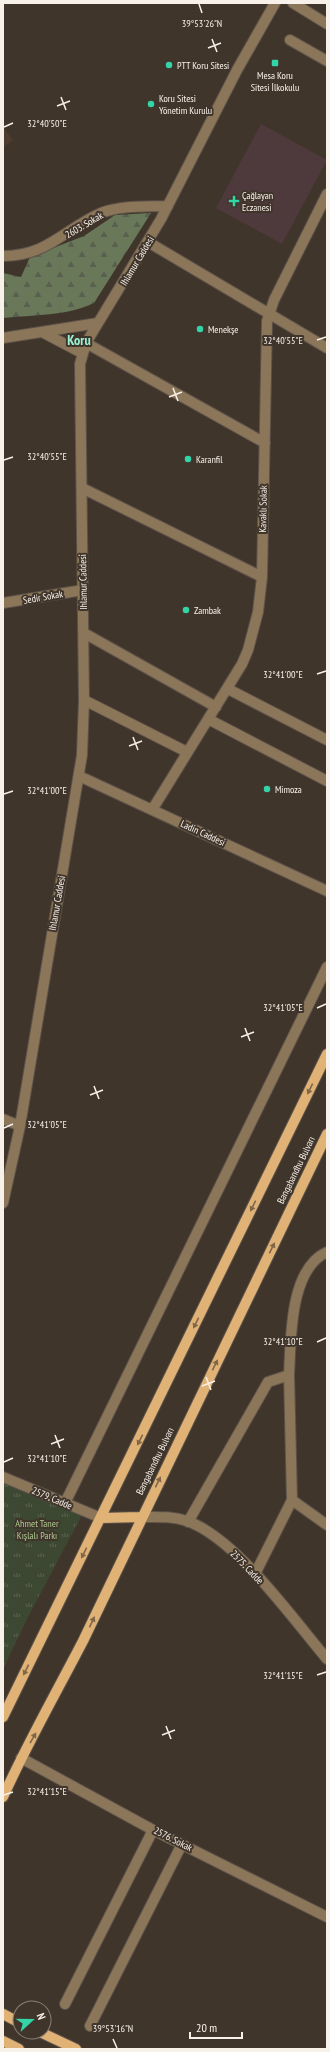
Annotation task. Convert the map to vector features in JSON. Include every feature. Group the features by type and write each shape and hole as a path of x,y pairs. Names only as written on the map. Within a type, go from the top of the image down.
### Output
{"main road":[{"path":"3,1717 327,1054"},
{"name":"Bangabandhu Bulvarı","path":"3,1798 21,1758 42,1722 83,1641 141,1517 327,1134"},
{"path":"101,1518 141,1517"},
{"path":"52,2038 76,2049"},
{"path":"3,2041 19,2049"}],"street":[{"name":"Ihlamur Caddesi","path":"3,1203 20,1126 79,776 83,735 84,633 80,364 82,353 86,343 148,242 168,206 234,76 275,3"},
{"path":"293,3 327,24"},
{"path":"290,40 327,61"},
{"name":"Kavaklı Sokak","path":"152,810 228,688 248,650 258,612 262,577 266,329 274,300 327,194"},
{"name":"2603. Sokak","path":"3,256 20,256 38,250 55,242 100,214 113,209 168,206"},
{"path":"148,242 327,348"},
{"path":"3,338 98,323"},
{"path":"42,332 82,353"},
{"path":"86,343 265,443"},
{"path":"82,488 262,577"},
{"name":"Sedir Sokak","path":"3,603 83,590"},
{"path":"84,633 216,707"},
{"path":"228,688 327,740"},
{"path":"84,700 187,752"},
{"path":"208,719 327,781"},
{"name":"Ladin Caddesi","path":"79,776 327,891"},
{"path":"65,1503 327,967"},
{"path":"3,1119 20,1126"},
{"path":"255,1574 292,1500 289,1375 292,1324 300,1287 309,1269 320,1255 327,1252"},
{"path":"188,1522 268,1382 289,1375"},
{"name":"2579. Cadde","path":"3,1477 101,1518"},
{"path":"292,1500 327,1525"},
{"name":"2575. Cadde","path":"141,1517 174,1518 188,1522 214,1535 255,1574 327,1659"},
{"name":"2576. Sokak","path":"21,1758 153,1830 327,1917"},
{"path":"65,2004 153,1830"},
{"path":"90,2026 182,1844"}],"shaded area":[{"path":"261,124 327,160 282,244 216,208"},
{"path":"3,127 13,140 3,147"}],"green space":[{"path":"151,213 94,303 61,313 3,318 3,273 21,277 30,257 84,236 115,215"},
{"name":"Ahmet Taner Kışlalı Parkı","path":"3,1477 84,1511 28,1617 3,1669"}],"place":[{"name":"Mesa Koru Sitesi İlkokulu","path":"275,63"},
{"name":"PTT Koru Sitesi","path":"169,65"},
{"name":"Koru Sitesi Yönetim Kurulu","path":"151,104"},
{"name":"Çağlayan Eczanesi","path":"234,201"},
{"name":"Menekşe","path":"200,329"},
{"name":"Karanfil","path":"188,459"},
{"name":"Zambak","path":"186,610"},
{"name":"Mimoza","path":"267,789"}],"district":[{"name":"Koru","path":"79,340"}]}
